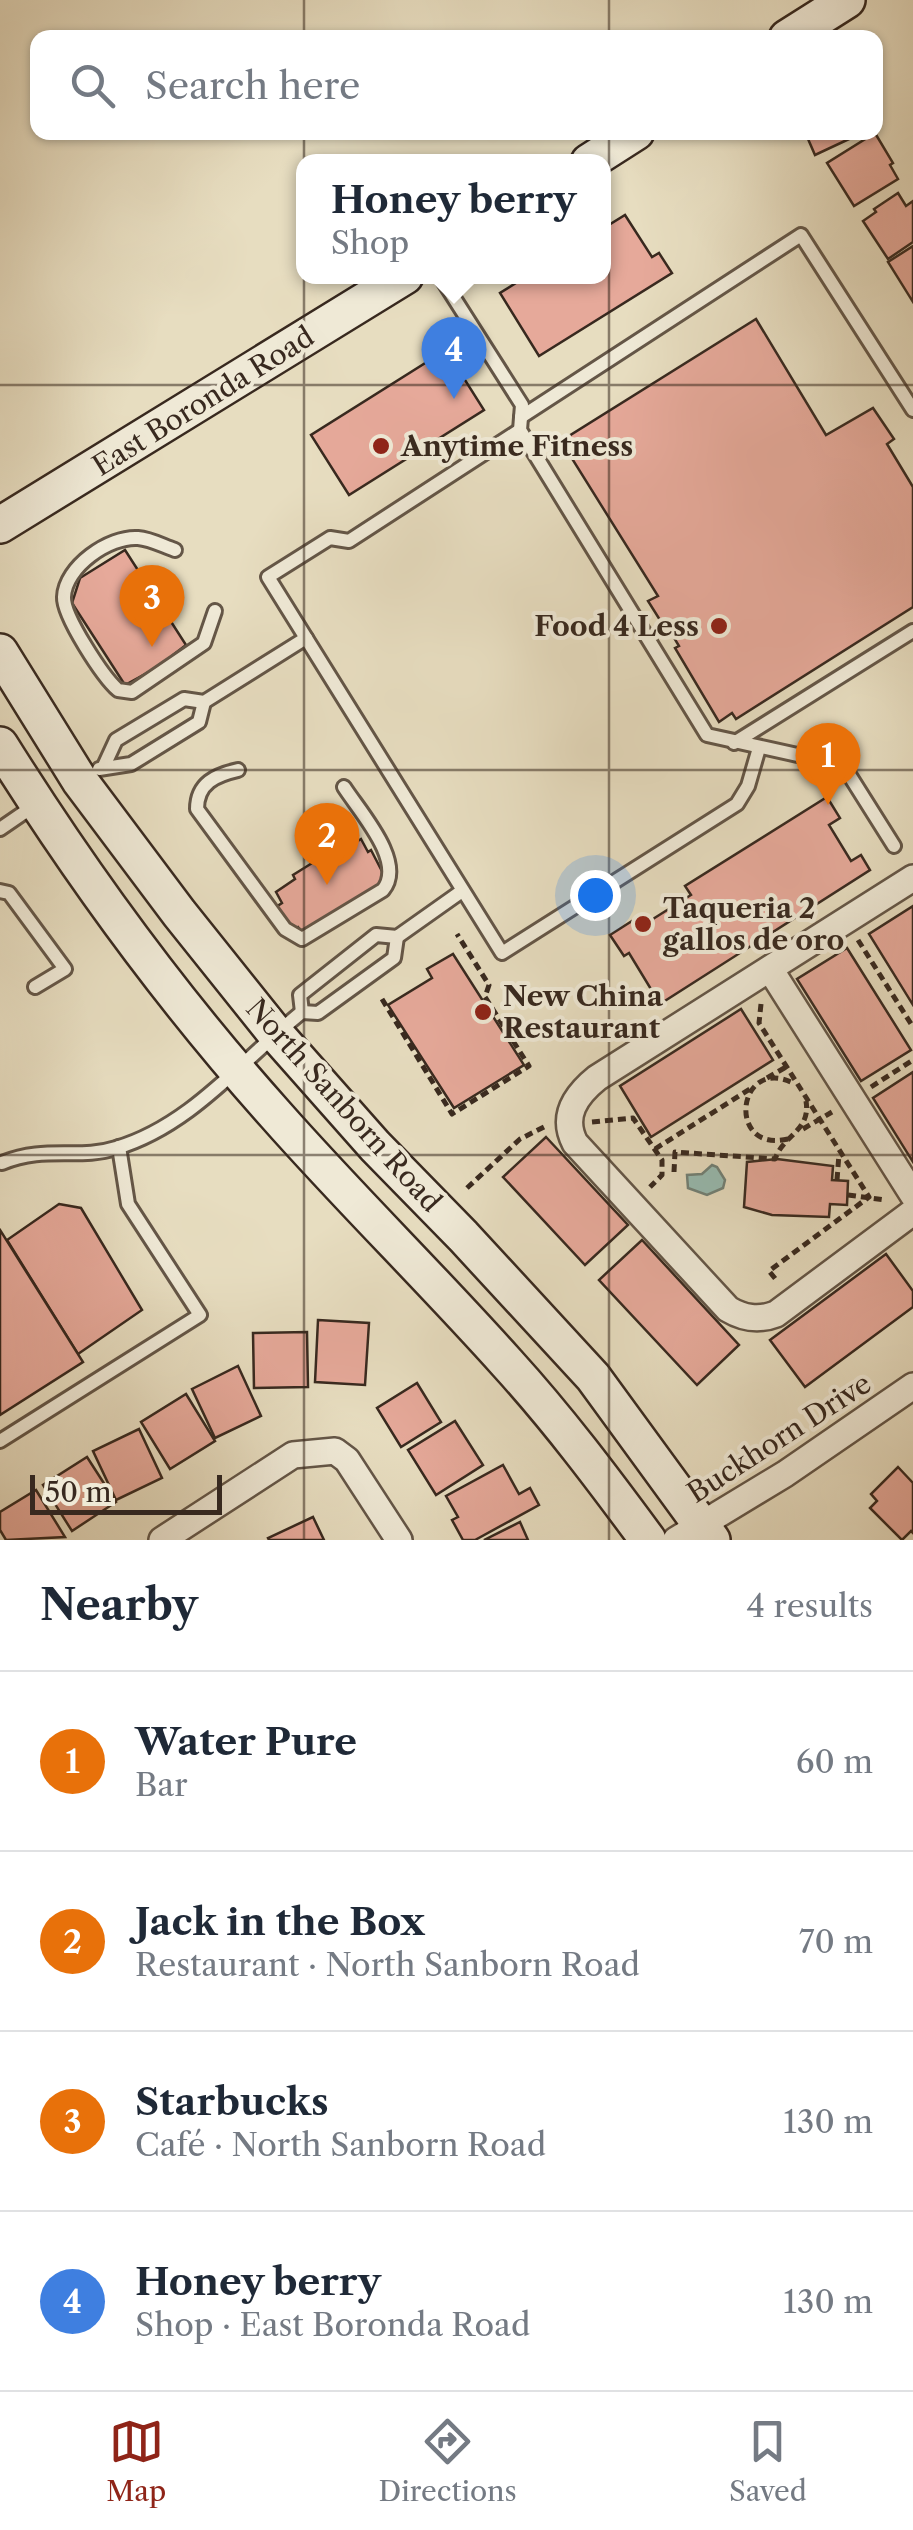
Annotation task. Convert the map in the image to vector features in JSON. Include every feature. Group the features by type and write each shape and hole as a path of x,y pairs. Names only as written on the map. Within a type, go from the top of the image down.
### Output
{"main road":[{"path":"800,30 847,0"},
{"path":"602,154 624,140"},
{"name":"East Boronda Road","path":"0,525 392,284"},
{"name":"North Sanborn Road","path":"0,652 92,774 179,913 289,1022 374,1146 593,1378 697,1535"},
{"name":"North Sanborn Road","path":"0,744 117,921 237,1070 507,1362 564,1429 648,1540"}],"street":[{"path":"770,969 908,1203 776,1314 758,1318 745,1317 728,1308 575,1144 569,1124 573,1105 597,1078 913,878"},
{"name":"Buckhorn Drive","path":"697,1535 913,1386"},
{"path":"162,1540 294,1455 320,1451 334,1451 347,1460 399,1540"}],"lane":[{"path":"758,748 748,786 737,804 502,953 268,577 330,538 349,541 801,235 913,410"},
{"path":"445,284 522,405 521,424 706,736 844,765 894,846"},
{"path":"175,550 138,538 124,540 80,565 69,577 63,598 66,612 104,673 118,690 132,692 204,643 215,611"},
{"path":"734,743 913,630"},
{"path":"92,774 116,740 184,699 204,702 306,638"},
{"path":"92,774 131,764 199,722 204,702"},
{"path":"238,770 204,785 197,798 197,809 285,930 302,939 383,890 390,880 388,858 344,788"},
{"path":"0,829 37,804"},
{"path":"2,1163 26,1153 110,1150 149,1137 237,1070 289,1022 300,995 330,971 376,935 397,938 462,890"},
{"path":"0,892 9,893 65,969 35,987"},
{"path":"289,1022 318,1013 394,958 397,938"},
{"path":"0,1441 200,1315 128,1204 119,1147"}],"path":[{"path":"382,999 452,1114 528,1066 485,997 489,985 457,934"},
{"path":"856,937 913,1026"},
{"path":"762,996 759,1023 869,1197"},
{"path":"656,1149 786,1066"},
{"path":"674,1172 675,1152 776,1159 807,1118 808,1108 796,1084 778,1078 759,1083 746,1099 746,1120 759,1136 768,1140 788,1139"},
{"path":"468,1188 528,1133 542,1127 632,1118 662,1160 662,1175 644,1193"},
{"path":"837,1180 840,1150"},
{"path":"848,1194 908,1203"},
{"path":"783,1289 769,1271 869,1197"}],"water":[{"path":"712,1165 725,1180 723,1188 707,1195 688,1188 687,1175 702,1174"}],"building":[{"path":"808,140 847,140 815,155"},
{"path":"864,140 879,140 898,179 854,206 827,163"},
{"path":"898,193 906,206 913,201 913,242 888,259 863,221"},
{"path":"625,215 652,257 659,253 672,273 539,356 500,293 514,284 611,284 611,224"},
{"path":"913,246 913,302 888,262"},
{"path":"756,319 826,435 873,408 894,439 887,444 913,487 913,607 736,719 732,713 719,722 675,648 679,646 648,601 658,596 561,441"},
{"path":"446,350 484,410 349,495 311,435"},
{"path":"125,550 186,645 174,658 125,685 72,603 80,578"},
{"path":"827,797 840,818 829,825 851,861 861,855 870,870 660,1004 629,953 624,956 610,935 632,921 637,929 691,895 685,886"},
{"path":"361,839 387,881 303,934 298,927 290,931 276,907 282,903 276,892 317,860 333,852 335,855"},
{"path":"913,906 913,1005 869,934"},
{"path":"847,948 911,1050 861,1081 797,979"},
{"path":"453,954 524,1065 454,1108 388,1005 432,978 427,969"},
{"path":"741,1009 773,1060 651,1137 620,1086"},
{"path":"913,1072 913,1162 873,1098"},
{"path":"546,1137 628,1225 585,1265 503,1177"},
{"path":"777,1159 833,1166 832,1180 848,1181 847,1205 830,1204 829,1217 772,1215 744,1207 747,1162"},
{"path":"59,1204 81,1208 142,1310 78,1354 7,1240"},
{"path":"0,1230 83,1362 0,1415"},
{"path":"642,1240 739,1345 697,1385 599,1280"},
{"path":"886,1254 913,1291 913,1307 805,1387 770,1340"},
{"path":"318,1320 369,1323 365,1385 315,1382"},
{"path":"307,1332 308,1387 254,1388 253,1333"},
{"path":"238,1366 261,1416 215,1438 192,1389"},
{"path":"417,1383 441,1422 401,1447 377,1408"},
{"path":"186,1394 215,1441 170,1469 141,1422"},
{"path":"455,1421 483,1465 436,1495 408,1450"},
{"path":"139,1429 162,1478 116,1500 93,1451"},
{"path":"87,1457 116,1502 72,1531 43,1485"},
{"path":"503,1465 519,1494 530,1488 539,1505 475,1540 463,1540 452,1520 458,1517 446,1496"},
{"path":"898,1467 913,1483 913,1533 902,1540 870,1508 877,1501 871,1494"},
{"path":"36,1490 65,1537 6,1540 0,1530 0,1512"},
{"path":"313,1517 324,1540 268,1538"},
{"path":"520,1522 528,1540 484,1540"}],"place":[{"name":"Honey berry","path":"454,399"},
{"name":"Anytime Fitness","path":"381,446"},
{"name":"Food 4 Less","path":"719,626"},
{"name":"Starbucks","path":"152,647"},
{"name":"Water Pure","path":"828,805"},
{"name":"Jack in the Box","path":"327,885"},
{"name":"Taqueria 2 gallos de oro","path":"643,924"},
{"name":"New China Restaurant","path":"483,1012"}]}
